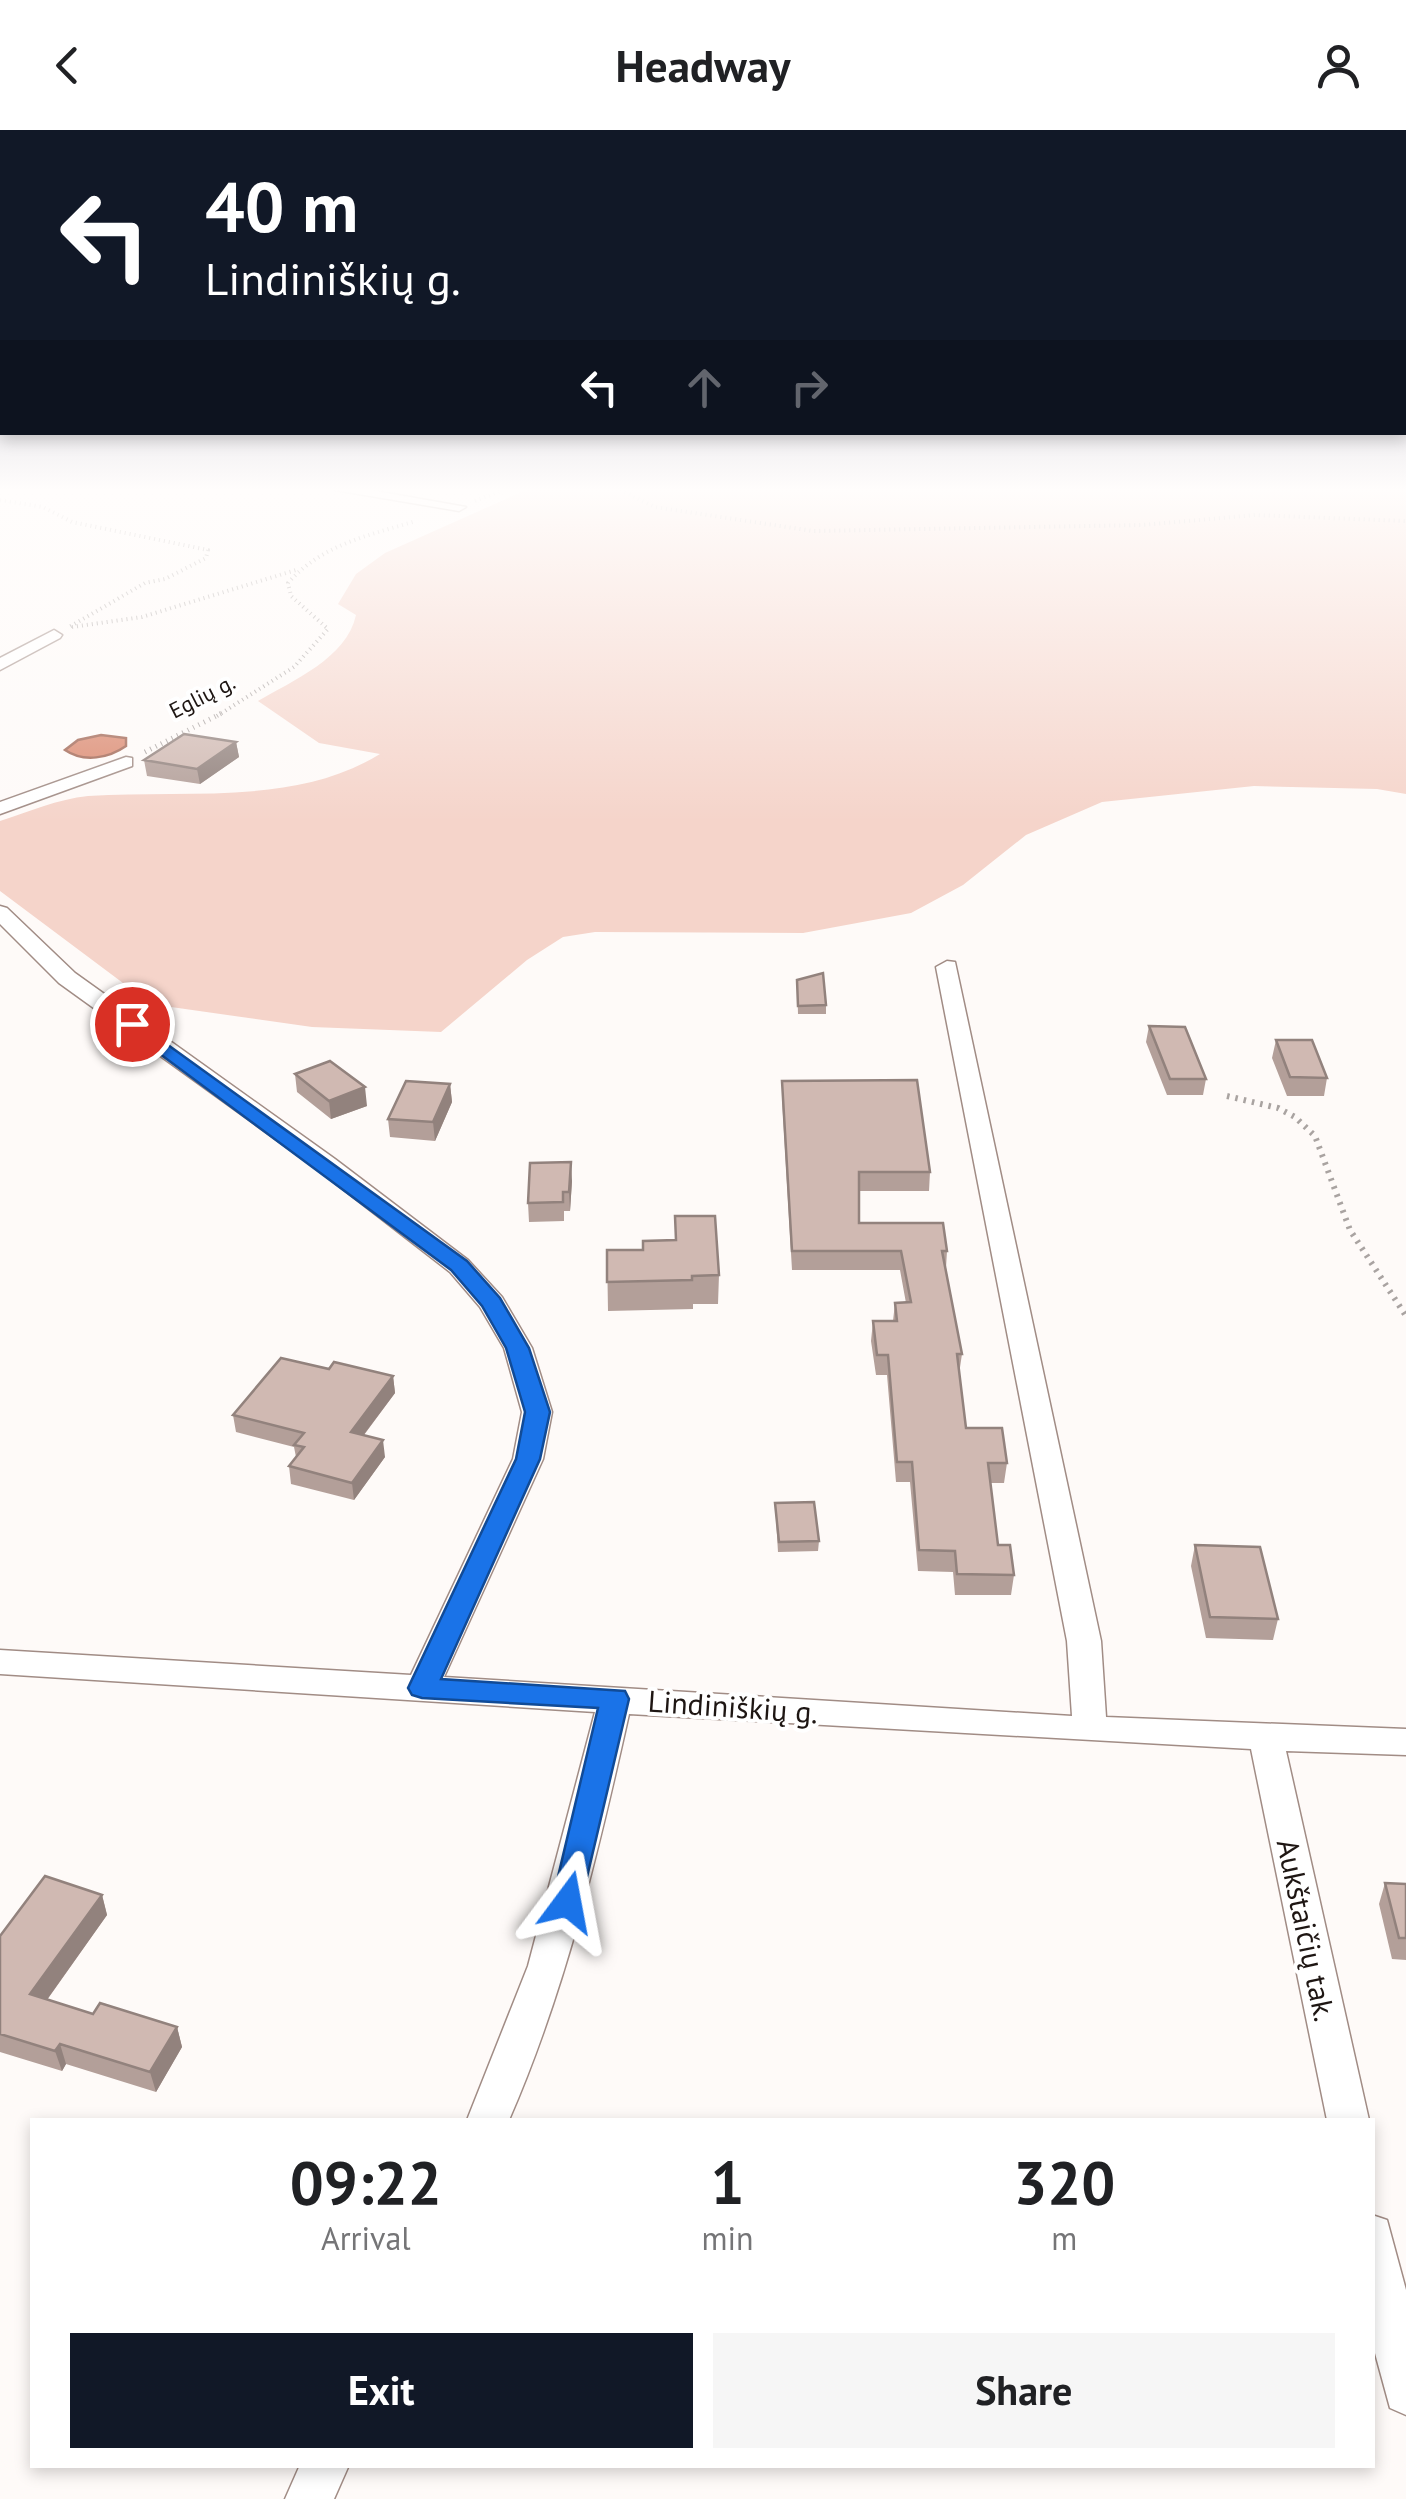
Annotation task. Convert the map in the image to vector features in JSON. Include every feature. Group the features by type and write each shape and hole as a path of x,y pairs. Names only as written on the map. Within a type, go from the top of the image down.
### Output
{"street":[{"path":"0,666 54,635"},
{"path":"0,808 126,762"},
{"path":"0,912 67,978 310,1152 459,1266 492,1303 518,1348 538,1412 528,1459 422,1688"},
{"path":"947,967 1084,1642 1090,1730"},
{"name":"Lindiniškių g.","path":"0,1662 1090,1730 1406,1742"},
{"path":"489,2118 511,2072 560,1936 615,1699"},
{"name":"Aukštaičių tak.","path":"1266,1739 1348,2118"},
{"path":"1375,2249 1406,2392"},
{"path":"309,2499 324,2468"}],"path":[{"path":"114,601 68,627 142,616 194,601"},
{"name":"Eglių g.","path":"126,762 271,684 319,644 328,630 296,601"},
{"path":"1227,1096 1278,1108 1315,1136 1350,1230 1406,1316"}],"shaded area":[{"path":"340,601 1406,601 1406,794 1377,789 1254,786 1102,802 1026,835 963,885 911,913 803,933 595,932 563,937 527,960 441,1032 312,1027 164,1006 127,986 0,891 0,821 88,796 275,789 347,771 380,754 319,743 258,701 316,667 342,644 356,615 338,604"},
{"path":"101,735 126,738 126,746 96,757 80,757 65,750 78,740"}],"building":[{"path":"184,734 236,742 197,769 144,760"},
{"path":"823,973 826,1005 798,1006 797,980"},
{"path":"1149,1026 1185,1027 1206,1079 1170,1079"},
{"path":"1276,1040 1312,1040 1327,1078 1290,1077"},
{"path":"330,1061 365,1087 329,1101 295,1074"},
{"path":"917,1080 930,1172 859,1172 859,1223 943,1223 947,1251 942,1251 962,1354 957,1354 966,1428 1002,1428 1007,1463 988,1463 998,1545 1010,1545 1014,1575 957,1574 955,1551 919,1550 912,1462 897,1462 888,1355 877,1355 873,1321 897,1321 895,1303 911,1302 901,1251 792,1251 782,1081"},
{"path":"406,1081 450,1084 433,1122 388,1119"},
{"path":"571,1162 569,1192 563,1192 563,1202 528,1203 530,1163"},
{"path":"675,1216 715,1216 719,1275 692,1276 692,1280 607,1282 607,1250 643,1250 643,1241 676,1240"},
{"path":"281,1358 329,1369 334,1362 393,1376 351,1432 383,1440 352,1483 289,1466 304,1447 294,1445 304,1433 233,1415"},
{"path":"814,1502 819,1541 779,1542 775,1503"},
{"path":"1195,1545 1260,1547 1278,1619 1210,1617"},
{"path":"45,1876 102,1895 30,1994 93,2014 100,2003 177,2027 150,2072 60,2044 55,2051 0,2034 0,1936"},
{"path":"1385,1883 1406,1884 1406,1938 1399,1938"}],"route":[{"path":"132,1024 459,1266 492,1303 518,1348 538,1412 528,1459 422,1688 615,1699 568,1902"}]}
